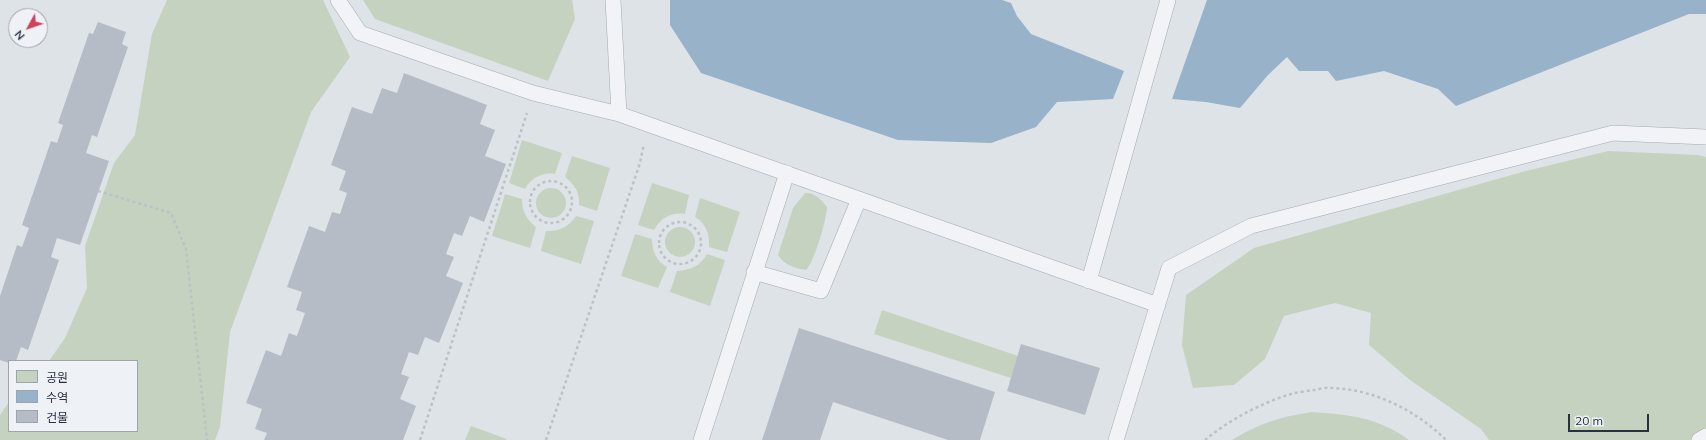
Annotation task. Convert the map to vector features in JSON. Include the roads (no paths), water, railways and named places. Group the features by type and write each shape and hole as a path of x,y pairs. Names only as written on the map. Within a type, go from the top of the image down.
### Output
{"lane":[{"path":"338,0 360,33 533,93 619,114 1158,306"},
{"path":"613,0 619,114"},
{"path":"1089,281 1168,0"},
{"path":"1116,440 1169,268 1251,226 1613,133 1706,137"},
{"path":"701,440 787,173"},
{"path":"754,272 822,291 859,199"},
{"path":"1699,440 1706,436"}],"water":[{"path":"670,0 1002,0 1011,3 1017,16 1031,34 1124,71 1113,99 1057,102 1036,127 991,143 898,140 701,73 670,25"},
{"path":"1207,0 1706,0 1706,14 1689,14 1456,106 1438,89 1384,71 1336,81 1328,71 1299,71 1287,57 1268,75 1240,108 1206,102 1172,99"}]}
